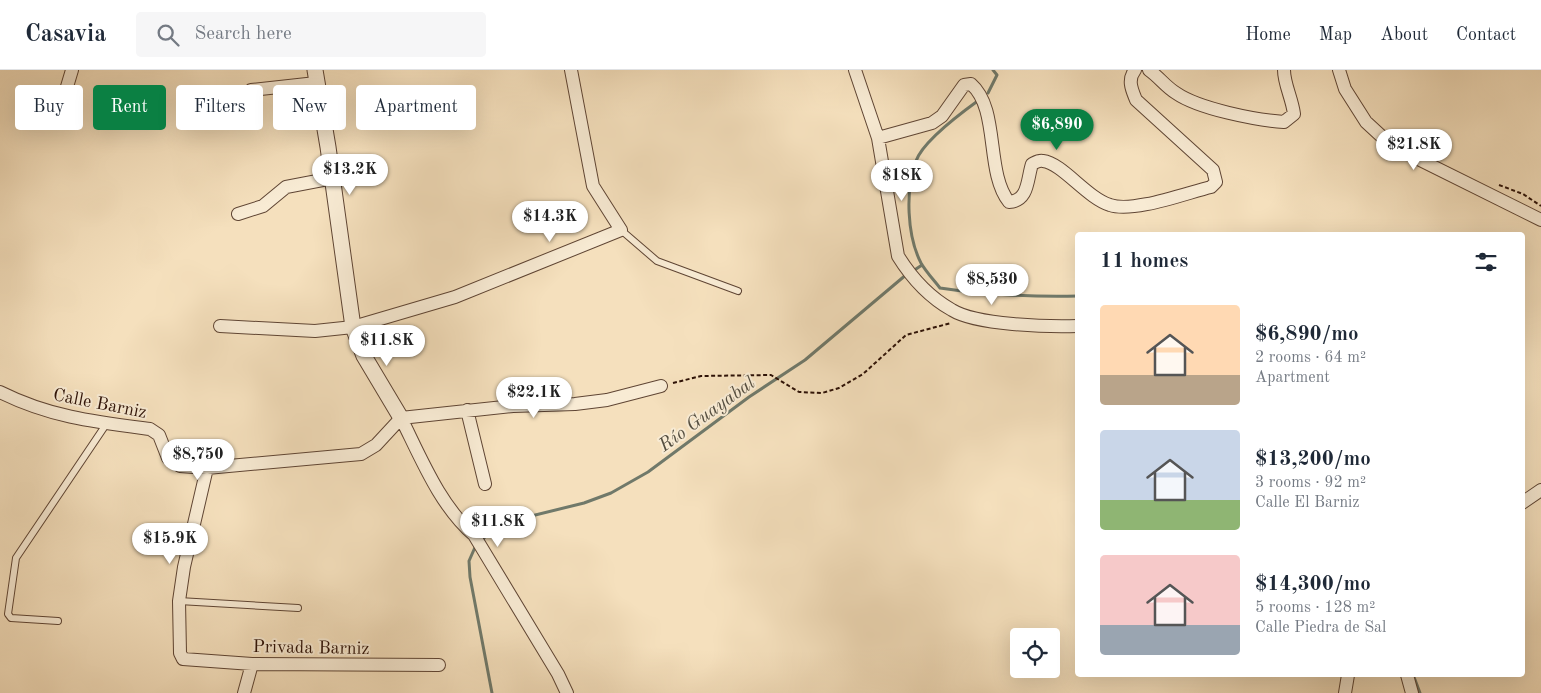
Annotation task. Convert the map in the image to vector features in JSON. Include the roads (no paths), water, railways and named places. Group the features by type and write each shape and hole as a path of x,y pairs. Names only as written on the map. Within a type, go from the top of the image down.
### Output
{"street":[{"path":"68,85 72,70"},
{"path":"220,326 314,331 353,327 455,297 620,230 593,186 571,70"},
{"path":"855,70 878,138 894,244 898,256 909,273 931,295 953,311 969,316 1044,328 1075,326"},
{"path":"878,138 932,124 942,116 964,85 972,84 978,90 986,112 998,180 1002,193 1009,202 1017,202 1023,196 1032,164 1040,160 1050,162 1094,198 1110,205 1128,208 1211,187 1216,182 1213,170 1136,100 1131,88 1131,75 1135,70"},
{"path":"1150,70 1175,93 1200,104 1267,121 1284,122 1294,114 1292,99 1284,77 1284,70"},
{"path":"1339,70 1346,90 1366,122 1392,146 1541,220"},
{"path":"263,87 316,76 333,178 353,327 364,356 458,522 474,535 558,674 567,693"},
{"path":"238,214 263,206 286,186 333,178"},
{"path":"400,418 467,410 574,404 607,400 661,386"},
{"name":"Calle Barniz","path":"0,392 22,403 58,415 150,429 159,435 168,458 180,466 208,468 361,454 376,445 400,418"},
{"path":"467,410 485,484"},
{"path":"179,601 184,567 208,468"},
{"path":"1525,501 1541,490"},
{"name":"Privada Barniz","path":"179,601 180,653 183,659 252,664 439,665"},
{"path":"244,693 252,664"},
{"path":"1346,693 1348,677"},
{"path":"1408,677 1412,693"}],"lane":[{"path":"620,230 658,260 738,291"},
{"path":"58,621 11,618 8,614 16,558 107,423"},
{"path":"179,601 298,608"}],"waterway":[{"path":"988,93 997,75 993,70"},
{"path":"979,100 934,136 916,161 910,185 909,213 913,240 921,263 940,288 1009,295 1075,296"},
{"name":"Río Guayabal","path":"913,271 922,265"},
{"name":"Río Guayabal","path":"483,539 492,530 519,519 584,503 611,493 648,472 749,397 805,360 907,274"},
{"name":"Río Guayabal","path":"476,545 469,561 470,577 492,693"},
{"path":"1414,677 1420,693"}]}
